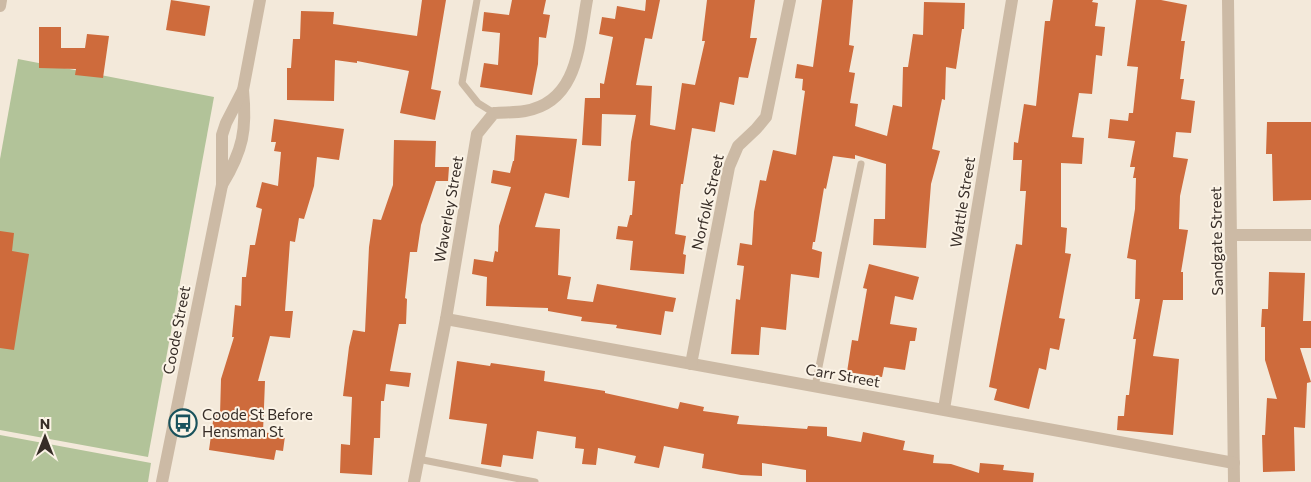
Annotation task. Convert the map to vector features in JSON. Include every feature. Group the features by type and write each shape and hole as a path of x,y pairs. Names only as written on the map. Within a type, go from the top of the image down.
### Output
{"street":[{"path":"0,6 1,0"},
{"name":"Coode Street","path":"222,185 234,166 244,134 243,90 260,0"},
{"path":"494,113 526,111 554,99 573,74 587,0"},
{"name":"Norfolk Street","path":"691,364 729,166 738,146 756,130 766,117 790,0"},
{"name":"Wattle Street","path":"944,409 1012,0"},
{"name":"Sandgate Street","path":"1228,0 1234,482"},
{"name":"Coode Street","path":"162,482 222,185 222,135 243,90"},
{"name":"Waverley Street","path":"414,482 446,319 477,134 494,113"},
{"path":"1232,235 1311,235"},
{"name":"Carr Street","path":"446,319 1234,463"}],"lane":[{"path":"477,0 462,83 478,103 494,113"},
{"path":"815,386 861,164"},
{"path":"418,459 535,482"}],"green space":[{"path":"18,59 214,97 148,457 0,430 0,159"},
{"path":"0,435 151,463 148,482 0,482"}],"building":[{"path":"171,0 210,6 205,36 166,30"},
{"path":"422,0 446,0 431,89 441,91 435,120 400,113 409,71 357,61 357,63 335,60 334,101 287,100 287,68 291,68 293,39 300,39 301,11 334,12 333,24 417,36"},
{"path":"512,0 546,0 543,14 550,15 546,38 539,37 538,64 532,95 480,87 484,63 498,65 500,33 482,31 484,12 509,15"},
{"path":"646,0 660,0 652,39 645,38 636,85 652,86 650,125 675,130 682,83 695,85 705,41 702,41 707,0 755,0 750,38 757,38 748,78 739,77 734,105 720,102 715,132 692,128 683,184 681,184 675,234 686,236 683,254 686,255 684,274 630,270 633,241 616,239 618,226 627,227 630,215 632,215 635,181 628,181 631,142 636,115 602,114 601,146 582,145 585,98 600,98 600,83 604,84 613,37 599,34 602,17 615,19 617,6 645,11"},
{"path":"822,0 853,0 849,45 854,46 849,72 855,73 850,103 858,104 855,126 887,136 893,105 902,107 903,67 908,67 913,34 923,35 924,2 965,3 964,29 962,29 956,69 946,67 945,100 942,99 932,149 940,151 931,184 926,248 873,245 874,219 885,219 886,164 855,155 855,159 833,156 826,189 824,188 815,242 813,242 812,249 822,252 819,278 791,274 786,330 761,327 759,355 731,354 736,299 740,300 744,266 737,265 740,243 752,245 754,212 760,180 766,181 773,150 796,155 805,91 802,90 803,79 795,78 797,64 813,67"},
{"path":"1053,0 1093,0 1092,2 1098,3 1095,26 1105,27 1102,56 1096,55 1092,94 1079,93 1072,137 1084,138 1082,164 1061,163 1061,227 1067,228 1065,253 1071,254 1059,318 1065,319 1059,350 1050,348 1046,370 1039,368 1029,409 994,400 997,389 989,387 1016,244 1022,245 1026,191 1020,191 1022,160 1013,160 1014,142 1018,143 1024,104 1036,106 1045,21 1050,21"},
{"path":"1136,0 1161,0 1187,5 1181,41 1185,41 1180,79 1184,79 1181,99 1195,101 1191,133 1176,132 1173,157 1188,159 1180,196 1179,229 1188,230 1181,272 1183,272 1183,300 1163,300 1153,356 1179,359 1173,435 1117,430 1118,416 1124,416 1126,395 1129,395 1136,339 1133,339 1140,299 1135,299 1136,260 1127,258 1135,209 1136,178 1133,178 1135,167 1130,167 1135,141 1108,138 1110,119 1128,121 1129,113 1133,113 1138,67 1127,66"},
{"path":"39,27 61,27 61,48 85,48 87,34 109,36 103,78 75,75 76,69 39,68"},
{"path":"274,119 344,129 339,160 317,157 314,186 304,219 299,218 295,242 290,241 285,311 293,311 290,338 270,336 258,381 265,381 263,432 285,436 283,451 276,450 274,460 209,450 214,414 220,415 221,379 234,337 232,337 235,305 241,306 242,277 246,277 250,245 255,245 262,209 256,207 262,182 278,186 281,152 274,151 276,142 271,142"},
{"path":"1267,122 1311,122 1311,200 1273,201 1272,154 1266,154"},
{"path":"516,135 577,139 569,198 545,193 535,227 560,229 558,275 571,277 567,299 593,302 597,284 676,298 673,312 665,311 661,335 616,328 617,325 581,321 582,317 548,311 548,308 486,306 487,277 472,274 474,259 493,262 495,251 498,252 499,226 511,187 491,183 493,170 510,173 514,161"},
{"path":"394,140 436,141 435,167 449,167 448,181 436,181 421,225 417,252 410,252 405,298 407,299 406,324 399,324 390,371 411,373 409,387 386,384 384,401 381,401 380,438 374,438 372,475 340,473 341,444 350,445 352,397 343,396 349,347 353,330 365,332 369,247 373,219 381,220 393,185"},
{"path":"0,231 14,233 12,251 29,254 14,350 0,348"},
{"path":"869,264 919,277 913,300 895,296 890,324 917,328 915,341 910,341 905,370 884,367 882,377 847,372 852,340 858,341 867,289 863,288"},
{"path":"1269,272 1305,273 1303,321 1311,321 1311,348 1300,348 1311,382 1307,383 1305,428 1294,427 1295,471 1263,472 1262,435 1265,435 1267,398 1277,399 1265,360 1265,327 1261,327 1262,309 1268,309"},
{"path":"457,361 490,366 491,363 545,371 544,381 605,391 605,393 678,409 680,402 704,407 703,411 739,416 737,424 807,429 808,426 827,427 827,436 861,442 863,432 905,441 903,450 934,455 933,463 951,464 979,473 980,463 1004,465 1003,470 1034,473 1033,482 806,482 806,470 762,463 762,476 741,475 702,468 704,454 664,446 659,468 634,463 636,456 598,448 596,465 582,464 584,449 575,448 576,437 537,431 533,459 503,455 501,467 481,464 487,424 449,419"}],"place":[{"name":"Coode St Before Hensman St","path":"183,423"}]}
